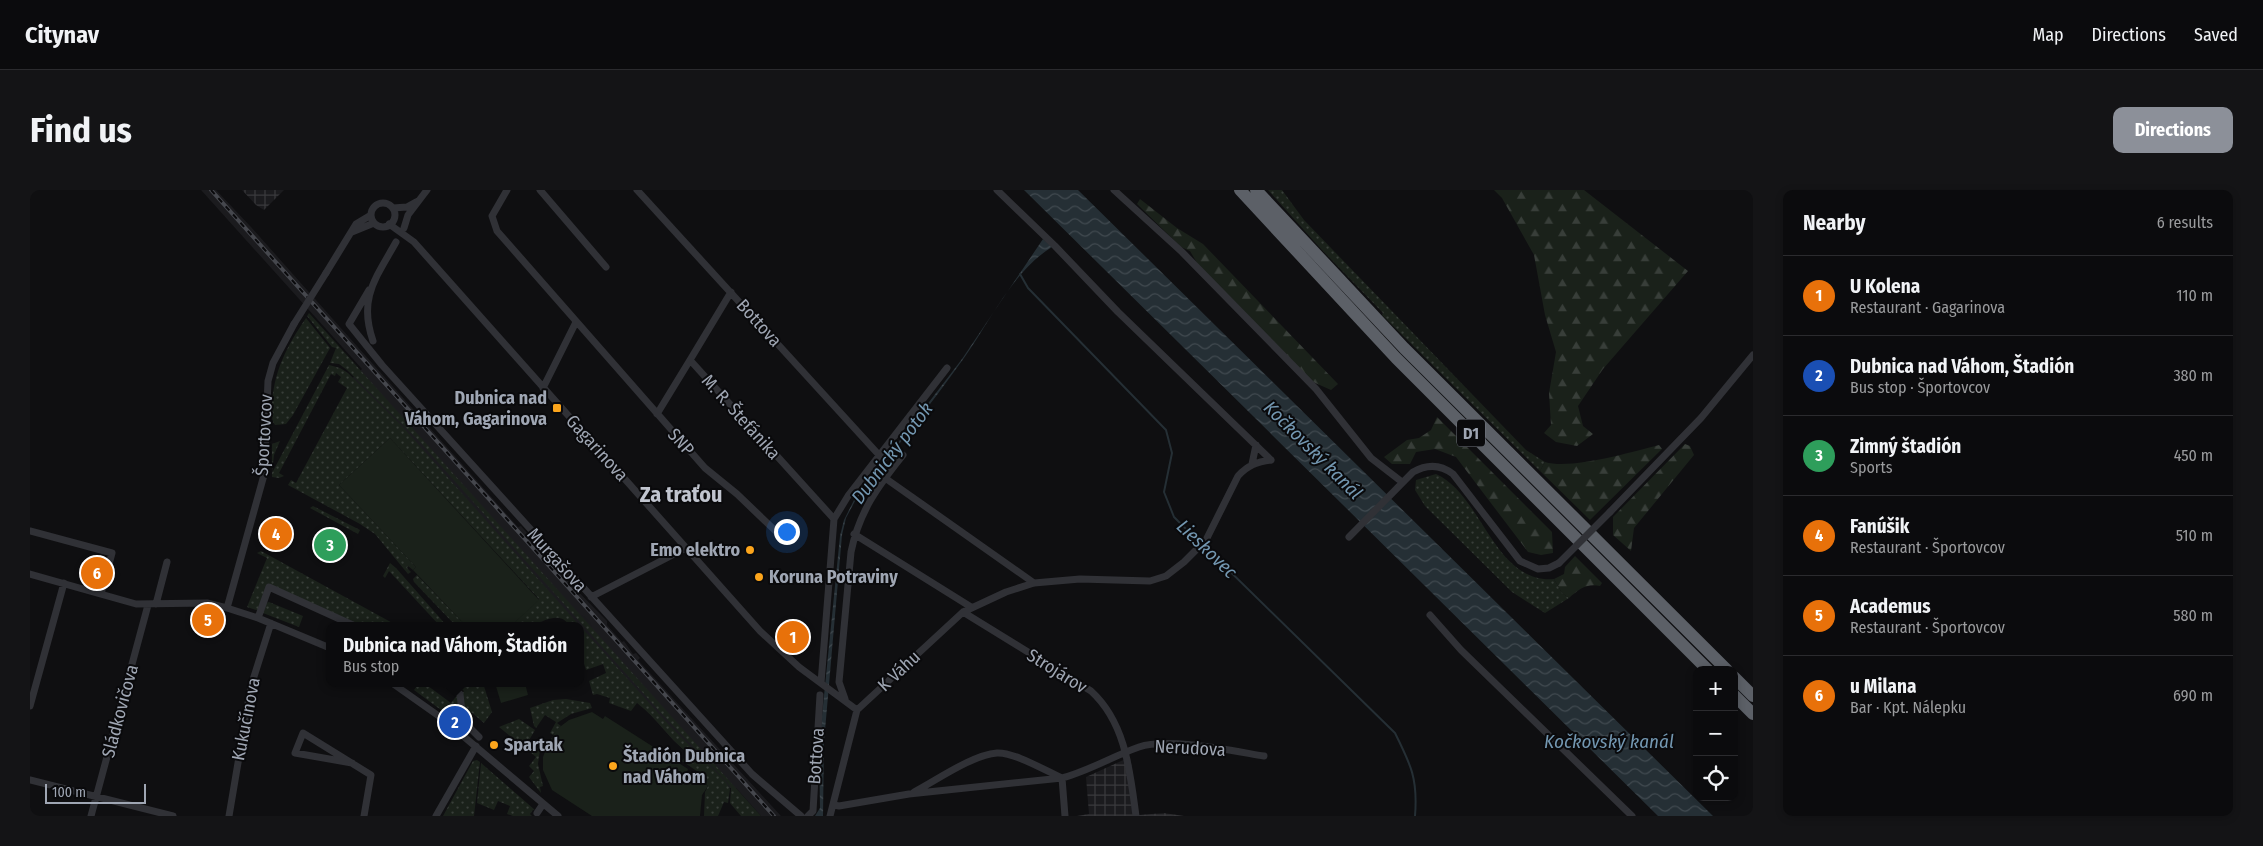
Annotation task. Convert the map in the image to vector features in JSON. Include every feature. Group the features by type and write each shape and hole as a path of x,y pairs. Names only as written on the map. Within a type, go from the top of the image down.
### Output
{"highway":[{"name":"D1","path":"1240,190 1396,358 1704,666"},
{"name":"D1","path":"1256,190 1404,348 1722,666"},
{"path":"1738,681 1753,696"},
{"path":"1738,699 1753,714"}],"street":[{"name":"SNP","path":"507,190 492,216 493,224 576,322 705,468 737,494 786,541 793,529"},
{"path":"540,190 606,267"},
{"name":"Bottova","path":"637,190 879,456"},
{"path":"997,190 1055,246 1118,312 1256,445 1271,460 1252,464 1256,445"},
{"path":"1114,190 1182,252 1316,389 1371,458 1402,482"},
{"path":"408,215 383,226 373,219 373,208 378,204 388,204 393,208 407,207 425,193"},
{"path":"404,228 408,215 425,193"},
{"path":"393,208 393,220"},
{"name":"Športovcov","path":"227,608 264,475 268,381 273,363 294,324 356,224 373,219"},
{"name":"Gagarinova","path":"393,220 404,228 410,238"},
{"name":"Gagarinova","path":"393,220 760,632 844,702 858,710"},
{"name":"Murgašova","path":"396,242 349,324 382,365 752,774 801,816"},
{"name":"Murgašova","path":"369,290 366,309 373,341"},
{"path":"690,360 730,292"},
{"path":"543,388 576,322"},
{"path":"1349,537 1413,472 1425,467 1444,468 1457,479 1520,561 1538,569 1549,568 1559,563 1701,418 1753,355"},
{"name":"M. R. Štefánika","path":"657,414 690,360 834,520"},
{"path":"822,684 834,520 848,496 947,368"},
{"path":"844,702 839,682 854,534 858,522 885,478 903,455"},
{"name":"K Váhu","path":"858,710 963,612 971,607 1006,592 1034,583 1080,579 1150,581 1172,572 1206,540 1238,476 1252,464"},
{"path":"885,478 1034,583"},
{"path":"30,531 112,553 101,594"},
{"path":"854,534 971,607"},
{"path":"592,598 686,548"},
{"path":"156,604 167,562"},
{"path":"30,574 148,605 207,603 258,618 326,646"},
{"path":"30,706 64,584"},
{"path":"258,618 269,587 346,622"},
{"name":"Sládkovičova","path":"91,816 148,605"},
{"name":"Strojárov","path":"963,612 1091,691 1107,709 1127,752 1136,816"},
{"path":"1430,615 1461,650 1632,816"},
{"name":"Kukučínova","path":"229,816 251,686 271,623"},
{"path":"398,687 443,719 558,816"},
{"path":"451,687 460,694 463,722 479,737"},
{"name":"Bottova","path":"808,816 812,811 820,695"},
{"path":"831,815 858,710"},
{"path":"352,763 295,753 303,733 352,763 371,775 364,816"},
{"name":"Nerudova","path":"834,805 839,806 909,794 1062,778 1081,773 1141,746 1190,745 1264,756"},
{"path":"436,816 476,746"},
{"name":"Nerudova","path":"909,794 978,758 998,753 1011,756 1062,778"},
{"path":"1062,778 1065,816"},
{"path":"30,780 173,816"},
{"path":"537,813 543,804"}],"shaded area":[{"path":"201,190 216,190 251,227 518,527 521,526 527,533 526,536 607,621 607,625 622,642 624,641 633,654 636,653 640,658 638,660 781,816 761,816 736,788 727,788 674,741 584,640 584,622 567,622 347,383 362,369"},
{"path":"242,190 284,190 264,210 256,205"},
{"path":"1130,757 1139,815 1164,813 1184,816 1077,816 1089,814 1086,777"}],"green space":[{"path":"1268,190 1282,190 1304,220 1526,450 1545,462 1540,471 1382,315 1383,313 1321,249"},
{"path":"1494,190 1584,190 1688,271 1603,369 1578,406 1583,426 1593,434 1577,446 1556,442 1544,433 1551,425 1549,393 1556,352 1545,315 1534,255 1502,198"},
{"path":"1140,199 1177,228 1203,244 1338,384 1331,390 1313,382 1200,268 1190,251 1181,247 1137,204"},
{"path":"309,313 761,816 741,816 730,803 731,788 726,781 660,712 584,626 584,622 580,622 420,442 347,370 339,364 330,363 336,348 332,347 307,316"},
{"path":"306,318 330,348 293,415 286,424 275,425 272,419 272,407 278,371 287,349"},
{"path":"329,365 340,368 348,373 401,425 576,622 567,622 561,618 551,618 540,622 515,622 539,599 390,438 339,485 416,567 413,570 408,566 407,568 411,572 408,574 375,534 288,485 291,480 296,483 347,388 338,382 341,377 336,373 335,376 331,374 279,473 284,476 279,478 272,477 272,473"},
{"path":"1437,417 1552,532 1553,553 1541,555 1528,552 1456,457 1435,449 1416,452 1410,464 1392,464 1384,457 1407,440 1419,438 1431,430"},
{"path":"390,438 539,600 515,622 462,622 413,570 416,567 339,485"},
{"path":"280,441 274,455 272,473 272,444"},
{"path":"1685,444 1690,446 1694,455 1634,528 1631,551 1613,535 1613,517"},
{"path":"1659,445 1662,449 1590,520 1540,471 1545,462 1570,464 1585,462"},
{"path":"1436,474 1452,484 1502,553 1517,568 1534,577 1554,579 1562,593 1569,598 1545,613 1512,592 1425,506 1415,490 1416,480"},
{"path":"313,506 360,530 358,534 310,508"},
{"path":"261,551 391,622 353,622 272,586 259,611 247,607 267,558 257,553"},
{"path":"1575,556 1602,583 1600,586 1591,585 1583,588 1569,598 1562,593 1554,579 1564,574 1565,567"},
{"path":"390,563 443,622 436,622 389,571 385,578 383,576"},
{"path":"417,575 462,622 452,622 413,579"},
{"path":"269,602 303,616 299,627 263,613 266,603"},
{"path":"584,630 668,724 726,782 730,789 728,803 724,802 718,816 704,816 705,792 708,786 706,784 707,778 682,761 684,758 688,760 690,755 637,703 631,711 609,703 610,698 597,694 593,695 589,681 606,673 603,664 586,670 584,664"},
{"path":"416,687 429,687 451,703 458,694 460,724 414,690"},
{"path":"458,687 484,687 492,712 484,723 471,712 463,720 462,694 464,691"},
{"path":"496,687 526,687 528,695 501,703"},
{"path":"566,699 590,703 592,708 571,714 557,723 561,726 553,735 550,733 556,722 545,715 536,728 534,726 530,708 553,700"},
{"name":"Štadión Dubnica nad Váhom","path":"592,712 603,719 605,716 688,769 687,772 708,786 702,795 700,816 592,816 552,790 543,770 543,757 548,744 557,729 569,720"},
{"path":"519,719 535,730 528,742 539,749 542,745 546,748 545,751 540,750 538,764 543,786 540,787 541,793 529,777 534,771 529,766 536,757 499,727"},
{"path":"477,760 480,762 474,816 443,816 473,761"},
{"path":"481,763 535,810 530,814 532,816 513,816 507,814 510,806 498,801 494,810 477,803"}],"water":[{"name":"Kočkovský kanál","path":"1024,190 1078,190 1693,796 1693,801 1698,801 1713,816 1658,816"},
{"path":"1043,239 1052,247 1026,269 1006,294"},
{"name":"Dubnický potok","path":"995,310 964,358 855,501 846,518 842,535 824,742 823,816 815,816 820,808 819,746 840,536 844,520 854,500 962,359"}],"waterway":[{"name":"Lieskovec","path":"1020,274 1028,288 1166,430 1172,453 1164,492 1174,517 1200,543"},
{"name":"Lieskovec","path":"1204,546 1395,733 1412,773 1416,803 1415,816"}],"railway":[{"path":"211,190 774,816"}],"place":[{"name":"Dubnica nad Váhom, Gagarinova","path":"557,408"},
{"name":"Fanúšik","path":"276,534"},
{"name":"Zimný štadión","path":"330,545"},
{"name":"Emo elektro","path":"750,550"},
{"name":"u Milana","path":"97,573"},
{"name":"Koruna Potraviny","path":"759,577"},
{"name":"Academus","path":"208,620"},
{"name":"U Kolena","path":"793,637"},
{"name":"Dubnica nad Váhom, Štadión","path":"455,722"},
{"name":"Spartak","path":"494,745"},
{"name":"Štadión Dubnica nad Váhom","path":"613,766"}],"district":[{"name":"Za traťou","path":"681,494"}]}
